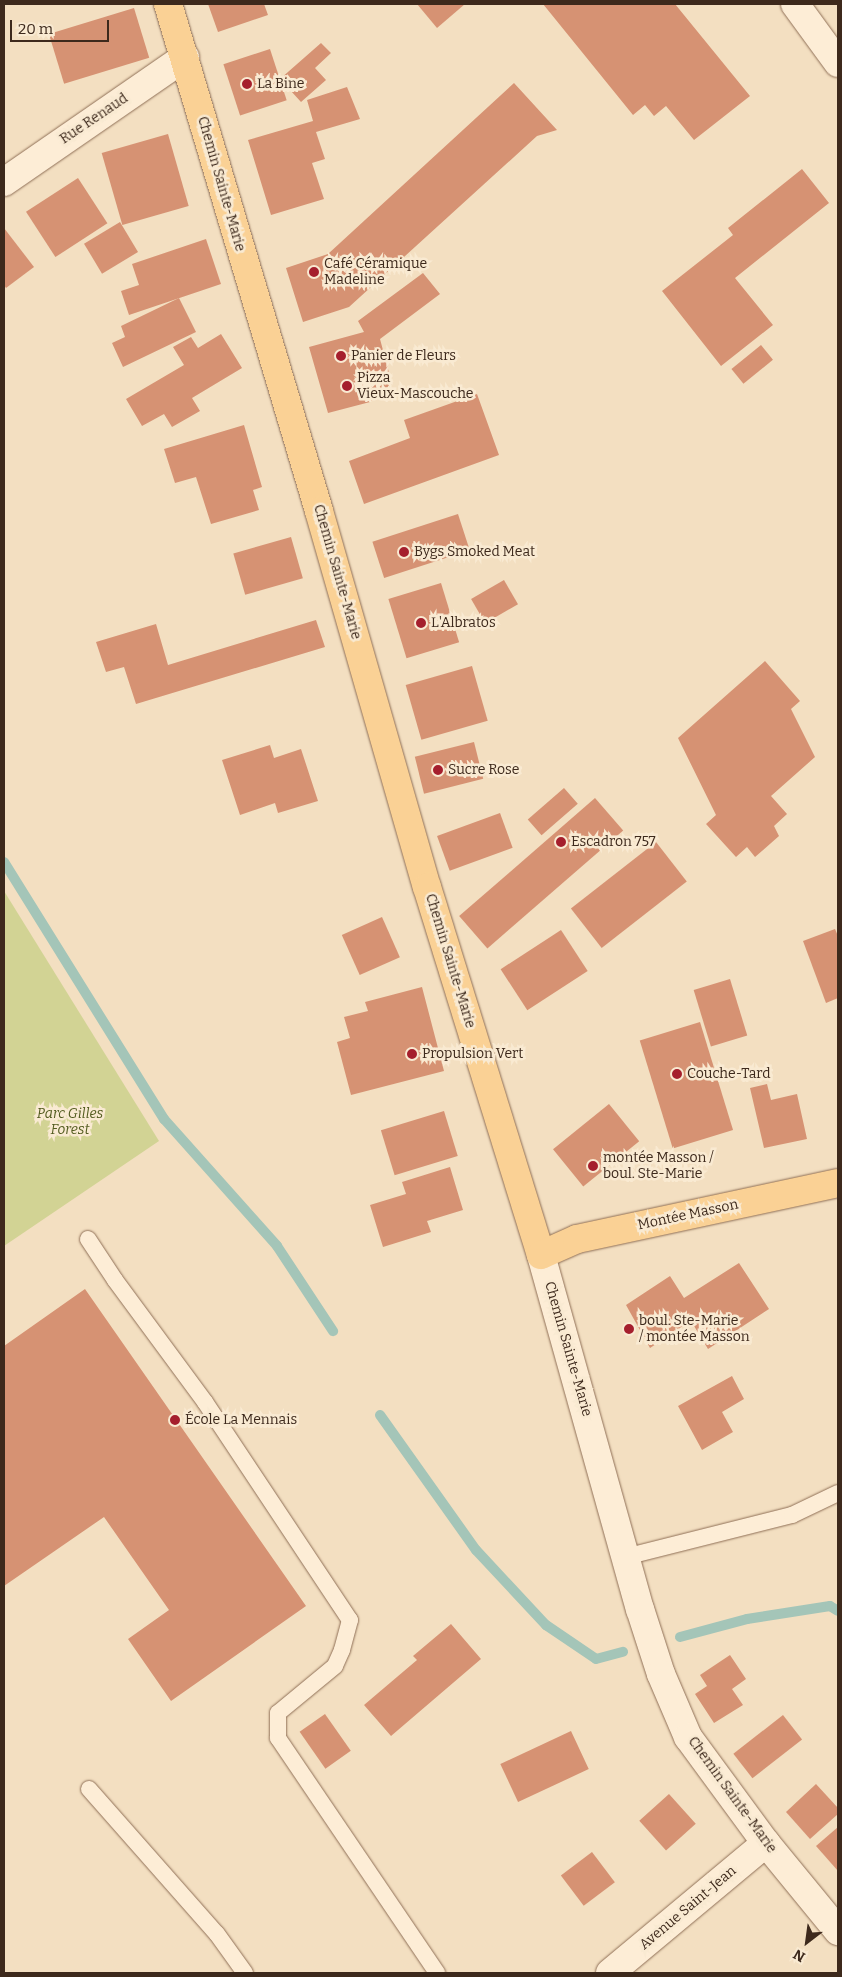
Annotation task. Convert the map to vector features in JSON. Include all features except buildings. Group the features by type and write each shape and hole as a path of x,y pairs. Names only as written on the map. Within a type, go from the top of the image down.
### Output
{"main road":[{"name":"Chemin Sainte-Marie","path":"168,4 428,886 541,1255"},
{"name":"Montée Masson","path":"541,1255 577,1239 838,1183"}],"street":[{"path":"794,4 838,63"},
{"name":"Rue Renaud","path":"4,182 185,57"},
{"name":"Chemin Sainte-Marie","path":"541,1255 604,1478 624,1557 661,1674 688,1737 766,1843 838,1932"},
{"name":"Avenue Saint-Jean","path":"610,1973 766,1843"}],"lane":[{"path":"88,1239 115,1280 205,1402 350,1620 342,1650 335,1666 278,1713 278,1738 437,1973"},
{"path":"624,1557 792,1515 838,1493"},
{"path":"90,1789 217,1934 245,1973"}],"green space":[{"name":"Parc Gilles Forest","path":"4,891 159,1141 4,1246"}],"waterway":[{"path":"4,862 164,1119 277,1246 333,1331"},
{"path":"380,1415 476,1550 546,1625 596,1659 623,1652"},
{"path":"680,1637 747,1619 830,1606 838,1611"}],"place":[{"name":"La Bine","path":"247,84"},
{"name":"Café Céramique Madeline","path":"314,272"},
{"name":"Panier de Fleurs","path":"341,356"},
{"name":"Pizza Vieux-Mascouche","path":"347,386"},
{"name":"Bygs Smoked Meat","path":"404,552"},
{"name":"L'Albratos","path":"421,623"},
{"name":"Sucre Rose","path":"438,770"},
{"name":"Escadron 757","path":"561,842"},
{"name":"Propulsion Vert","path":"412,1054"},
{"name":"Couche-Tard","path":"677,1074"},
{"name":"montée Masson / boul. Ste-Marie","path":"593,1166"},
{"name":"boul. Ste-Marie / montée Masson","path":"629,1329"},
{"name":"École La Mennais","path":"175,1420"}]}
